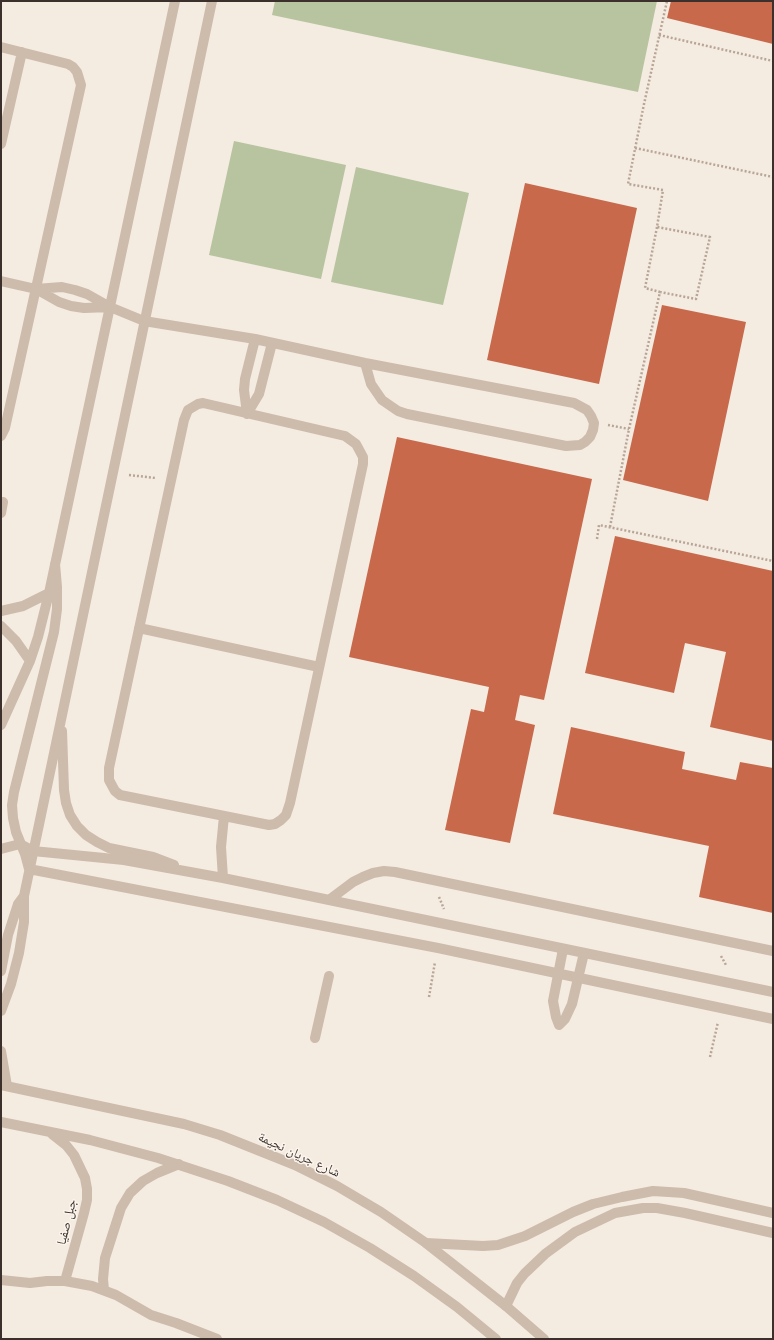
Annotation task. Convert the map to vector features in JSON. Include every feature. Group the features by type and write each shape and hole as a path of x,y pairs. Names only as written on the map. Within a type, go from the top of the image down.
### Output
{"street":[{"path":"1,725 30,661 50,593 175,1"},
{"path":"1,1011 11,984 19,953 24,922 24,896 29,869 212,1"},
{"path":"1,47 68,64 77,72 81,85 5,428 1,436"},
{"path":"1,144 22,52"},
{"path":"1,281 36,289 62,287 75,290 87,294 110,307 144,321 255,339 365,363 574,403 587,410 594,423 593,430 585,442 580,445 573,446 407,414 393,408 382,400 371,384 365,363"},
{"path":"36,289 58,302 71,306 90,308 110,307"},
{"path":"247,414 244,390 245,378 255,339"},
{"path":"247,414 254,404 261,389 272,343"},
{"path":"203,403 247,414 345,436 356,444 363,457 363,464 290,803 286,815 275,824 269,825 120,795 111,786 109,780 109,768 186,414 193,406 203,403"},
{"path":"1,513 3,502"},
{"path":"29,869 13,818 12,805 54,632 57,594 55,564"},
{"path":"1,611 23,606 50,593"},
{"path":"1,626 16,641 30,661"},
{"path":"139,628 319,666"},
{"path":"62,714 64,790 70,815 77,826 86,835 109,848 153,857 189,872"},
{"path":"223,878 221,847 224,816"},
{"path":"1,849 20,844 33,850 124,860 223,878 773,992"},
{"path":"29,869 438,948 773,1019"},
{"path":"329,900 363,876 384,871 395,872 773,951"},
{"path":"1,971 8,934 18,904 24,896"},
{"path":"563,949 553,1000 559,1025 567,1015 572,1004 584,953"},
{"path":"314,1038 329,976"},
{"path":"1,1051 4,1086"},
{"name":"شارع جريان نجيمة","path":"4,1086 184,1124 258,1149 295,1165 337,1186 381,1212 426,1243 506,1306 544,1339"},
{"path":"1,1122 114,1146 179,1164 277,1200 324,1222 370,1248 414,1276 457,1307 496,1339"},
{"name":"جبل صفيا","path":"51,1132 66,1145 74,1155 85,1178 87,1189 87,1200 84,1213 65,1281"},
{"path":"104,1290 103,1279 105,1258 121,1208 130,1193 148,1178 179,1164"},
{"path":"426,1243 483,1246 498,1245 525,1236 573,1212 593,1204 653,1191 684,1193 773,1213"},
{"path":"506,1306 517,1283 545,1254 575,1232 615,1213 643,1208 657,1208 773,1233"},
{"path":"1,1280 30,1283 65,1281 85,1284 104,1290 151,1315 217,1339"}],"path":[{"path":"657,227 710,237 696,299 645,288 663,190 628,184 667,1"},
{"path":"659,35 773,60"},
{"path":"635,148 773,177"},
{"path":"610,527 629,429 660,292"},
{"path":"594,423 629,429"},
{"path":"597,539 599,525 773,561"}],"green space":[{"path":"275,1 657,1 638,92 272,15"},
{"path":"234,141 346,165 321,279 209,255"},
{"path":"356,167 469,193 443,305 331,282"}],"building":[{"path":"671,1 773,1 773,44 667,18"},
{"path":"525,183 637,208 599,384 487,360"},
{"path":"662,305 746,322 708,501 623,480"},
{"path":"397,437 592,479 544,700 520,695 515,720 535,725 510,843 445,830 471,709 484,712 489,687 349,657"},
{"path":"615,536 773,571 773,741 710,727 726,652 685,643 674,693 585,673"},
{"path":"571,727 685,752 682,769 736,780 740,762 773,768 773,913 699,897 709,846 553,814"}]}
